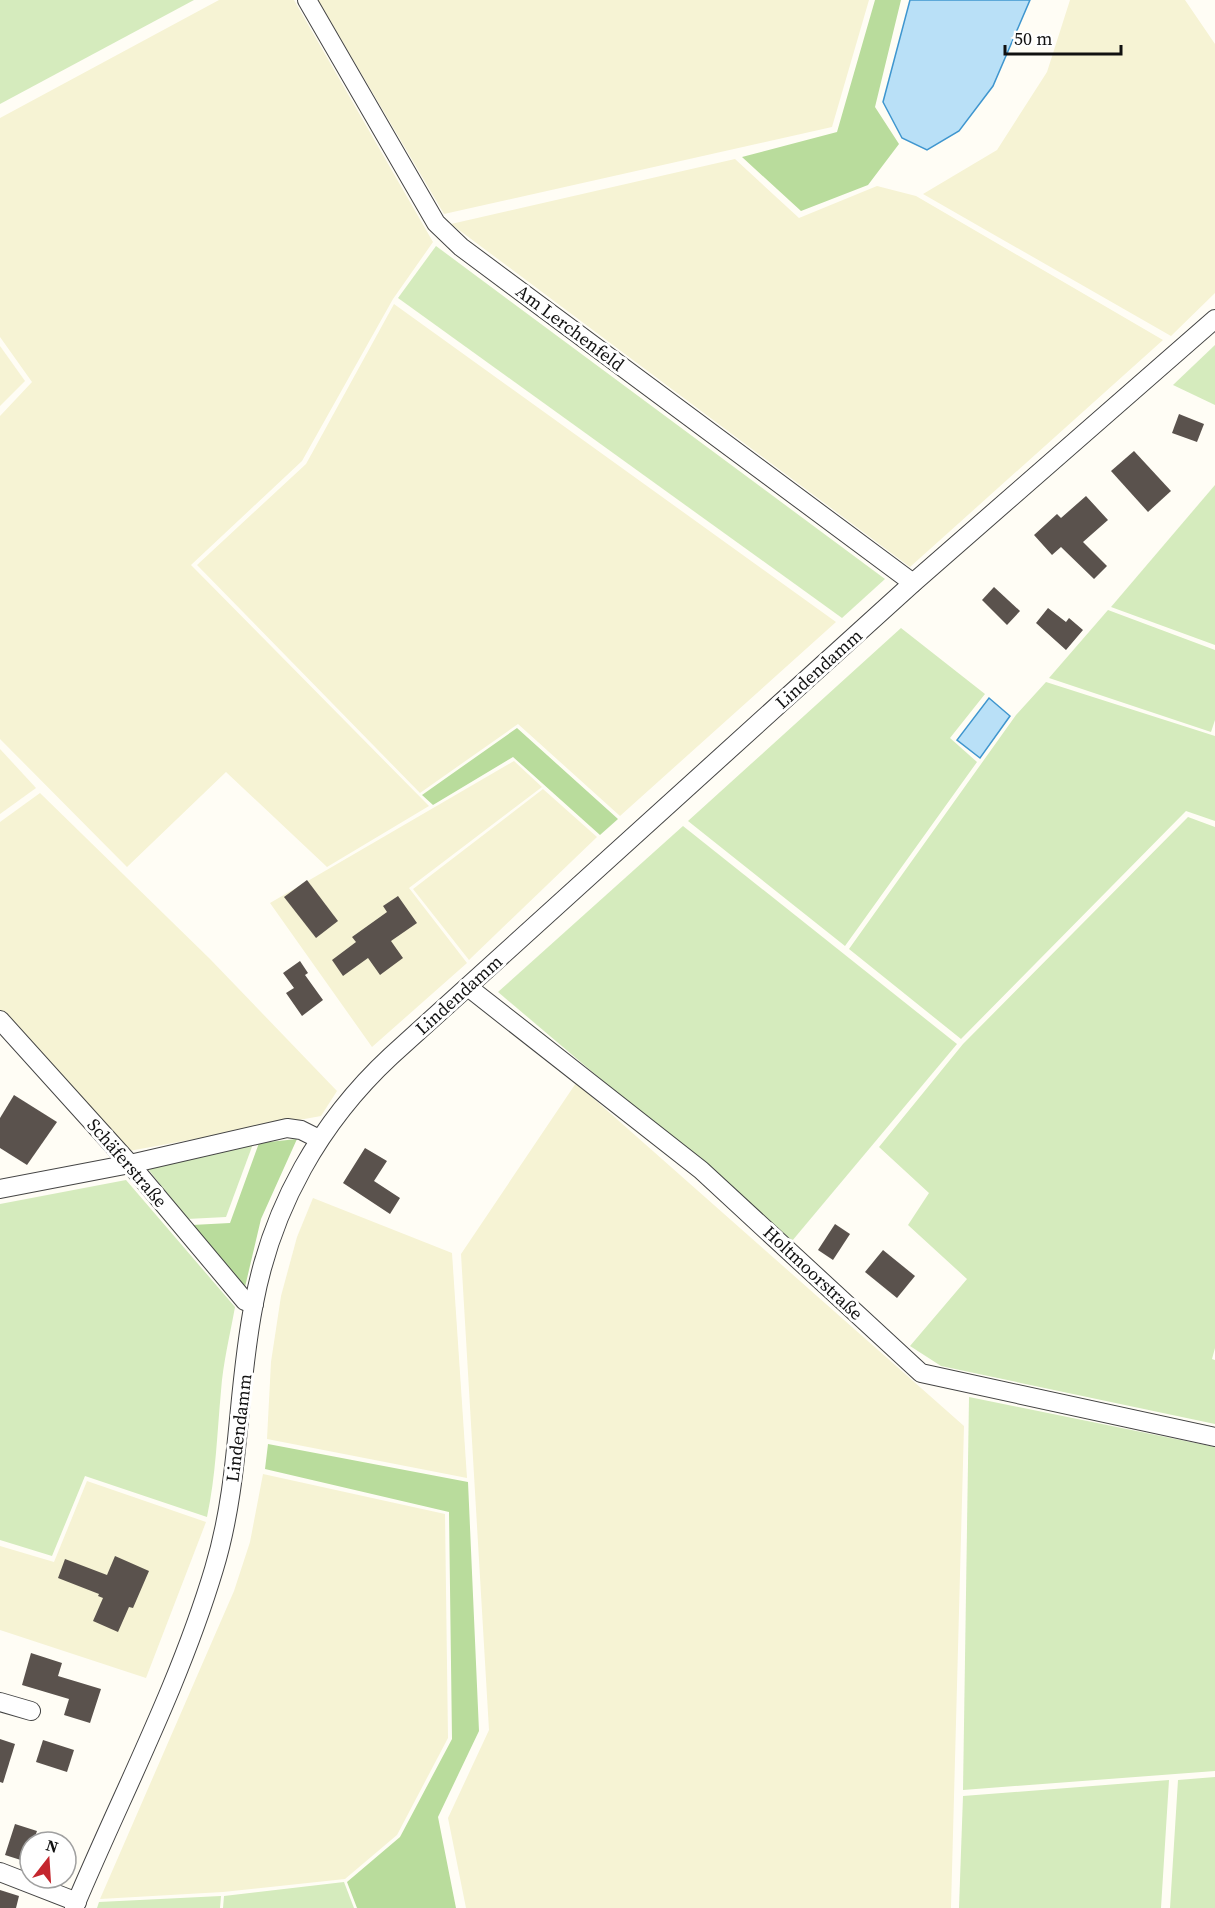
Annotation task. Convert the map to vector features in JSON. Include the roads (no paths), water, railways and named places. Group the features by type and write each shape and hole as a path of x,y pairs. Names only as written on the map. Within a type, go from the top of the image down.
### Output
{"street":[{"name":"Am Lerchenfeld","path":"307,0 436,223 461,247 913,583"},
{"name":"Lindendamm","path":"76,1905 160,1711 214,1569 228,1514 237,1458 254,1304 278,1219 319,1139 376,1069 913,583 1213,323"},
{"name":"Holtmoorstraße","path":"468,987 701,1170 921,1373 1215,1437"},
{"name":"Schäferstraße","path":"0,1020 130,1164 245,1301 254,1304"},
{"path":"0,1189 130,1164 287,1128 301,1130 319,1139"},
{"path":"0,1702 31,1711"},
{"path":"0,1872 76,1905"}],"water":[{"path":"910,0 1030,0 993,86 959,131 927,150 902,138 883,102"},
{"path":"989,698 1010,716 980,758 957,740"}]}
